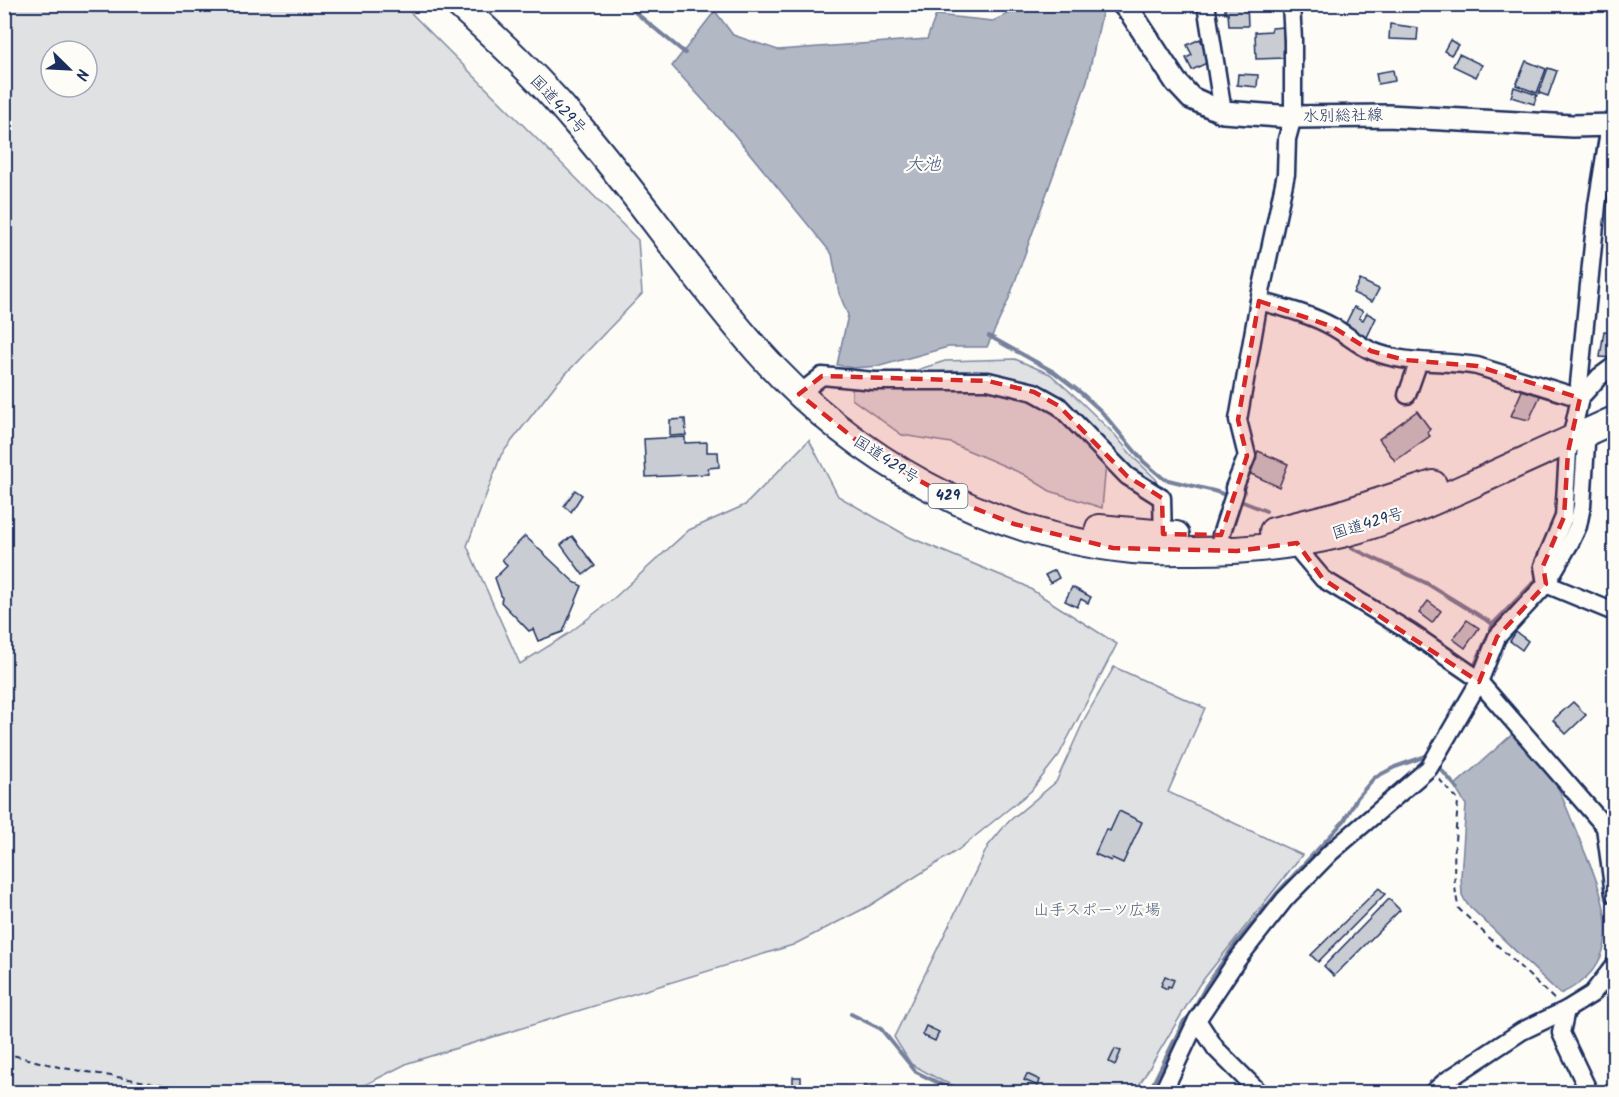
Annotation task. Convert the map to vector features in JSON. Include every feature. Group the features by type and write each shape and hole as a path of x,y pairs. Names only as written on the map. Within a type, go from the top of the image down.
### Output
{"highway":[{"name":"国道429号","path":"458,4 576,123 722,309 759,352 804,389"},
{"name":"国道429号","path":"481,4 554,76 666,211 832,423 876,456 927,486 1014,524 1078,541 1137,551 1163,543 1221,543 1260,549 1295,535 1342,534 1413,510 1614,403"},
{"name":"国道429号","path":"1579,422 1614,420"}],"main road":[{"name":"水別総社線","path":"1123,4 1176,82 1191,98 1223,112 1293,117 1388,116 1532,125 1612,125"}],"street":[{"path":"1206,4 1223,112"},
{"path":"1221,543 1234,488 1247,456 1238,420 1259,300 1286,174 1287,139 1293,117 1291,4"},
{"path":"1163,1092 1197,1020 1237,960 1286,898 1331,852 1429,768 1473,676 1497,637 1544,576 1578,526 1582,506 1586,444 1579,422 1579,384 1597,205 1612,125"},
{"path":"1259,300 1326,323 1371,351 1405,360 1477,366 1579,422"},
{"path":"1407,395 1419,361"},
{"path":"1579,422 1599,377 1614,366"},
{"path":"804,389 822,376 874,381 988,381 1034,392 1059,406 1127,476 1162,498 1163,543"},
{"path":"1295,535 1304,556 1323,579 1410,632 1473,676 1610,832 1614,894"},
{"path":"1544,576 1614,612"},
{"path":"1433,1092 1522,1031 1566,1010 1592,994 1614,966"},
{"path":"1566,1010 1562,1033 1589,1092"},
{"path":"1197,1020 1216,1048 1259,1092"}],"path":[{"path":"1429,768 1458,800 1455,868 1456,899 1459,909 1566,1010"},
{"path":"4,1053 63,1068 200,1092"}],"highlighted area":[{"path":"1259,301 1333,327 1371,351 1405,360 1477,366 1580,398 1568,452 1564,517 1543,566 1546,584 1497,637 1479,682 1323,579 1297,543 1237,551 1113,548 1014,524 954,500 876,456 799,394 822,376 988,381 1034,392 1059,406 1127,476 1162,498 1163,534 1221,535 1247,456 1238,420"}],"green space":[{"path":"5,4 403,5 638,240 642,294 556,384 501,455 467,546 520,664 568,634 613,599 689,530 745,505 809,440 838,496 909,537 1024,585 1117,644 1059,755 1031,791 958,850 869,906 793,945 408,1063 351,1092 5,1092"},
{"path":"1015,359 1050,374 1076,397 1156,479 1157,485 1145,480 1120,460 1072,408 1050,392 1015,378 990,373 914,371 945,361"},
{"path":"852,389 999,389 1029,396 1056,411 1106,464 1102,508 1050,491 1023,474 951,443 902,435 852,399"},
{"name":"山手スポーツ広場","path":"1114,667 1205,708 1168,792 1302,855 1199,985 1135,1092 970,1092 942,1081 911,1064 894,1037 988,846 1008,822 1056,782 1085,718"}],"water":[{"name":"大池","path":"1037,5 1104,5 1087,81 1008,301 987,347 948,347 880,366 853,368 837,365 848,315 839,293 832,254 733,133 672,66 715,11 733,35 778,50 927,39 936,15 993,21 1010,13 1036,8"},
{"path":"1516,731 1558,777 1557,785 1589,862 1603,903 1606,939 1601,956 1593,970 1579,983 1560,994 1467,904 1462,895 1466,805 1454,786"}],"building":[{"path":"1225,4 1247,4 1248,26 1229,26"},
{"path":"1390,24 1418,28 1417,40 1389,39"},
{"path":"1283,27 1284,58 1256,59 1255,32 1271,31 1272,28"},
{"path":"1200,39 1211,61 1192,70 1186,58 1192,55 1187,45"},
{"path":"1450,40 1458,45 1451,55 1444,51"},
{"path":"1459,54 1482,65 1476,77 1453,66"},
{"path":"1526,61 1546,69 1537,93 1516,85"},
{"path":"1548,68 1557,71 1548,96 1539,93"},
{"path":"1393,70 1395,81 1378,84 1376,73"},
{"path":"1238,74 1258,75 1257,87 1237,85"},
{"path":"1514,87 1537,95 1534,104 1511,97"},
{"path":"1360,280 1379,289 1372,302 1353,293"},
{"path":"1354,307 1363,311 1359,318 1363,320 1367,313 1376,318 1367,337 1364,336 1362,339 1343,329"},
{"path":"1604,331 1614,332 1614,358 1600,357"},
{"path":"1524,386 1542,392 1529,420 1511,416"},
{"path":"1417,411 1430,429 1427,432 1430,436 1395,461 1379,439"},
{"path":"685,419 686,435 670,436 670,420"},
{"path":"685,437 685,443 707,442 707,452 718,452 719,467 708,468 709,474 646,477 644,439"},
{"path":"1258,451 1288,464 1279,487 1249,473"},
{"path":"575,490 582,495 571,512 564,506"},
{"path":"525,536 574,582 582,586 563,632 538,641 533,629 529,631 501,602 502,598 495,578 507,566 502,559"},
{"path":"572,536 595,566 583,575 561,545"},
{"path":"1055,570 1059,578 1050,583 1045,575"},
{"path":"1072,587 1091,597 1088,603 1081,599 1077,607 1065,601"},
{"path":"1428,601 1441,611 1432,623 1419,613"},
{"path":"1467,620 1479,628 1465,648 1453,639"},
{"path":"1516,632 1528,641 1522,650 1510,641"},
{"path":"1573,702 1586,715 1566,734 1553,720"},
{"path":"1119,811 1142,822 1123,863 1095,854 1106,829 1110,831"},
{"path":"1379,888 1385,894 1318,962 1311,955"},
{"path":"1389,899 1400,910 1334,976 1324,966"},
{"path":"1165,976 1174,980 1171,987 1168,986 1167,989 1161,986"},
{"path":"926,1026 939,1032 935,1041 922,1035"},
{"path":"1115,1049 1121,1051 1115,1065 1109,1062"},
{"path":"1027,1074 1040,1080 1038,1086 1024,1080"},
{"path":"793,1077 801,1077 801,1089 793,1089"},
{"path":"864,1085 869,1087 866,1092 840,1092 843,1087 862,1091"}],"waterway":[{"path":"625,4 685,53"},
{"path":"989,336 1054,372 1080,392 1101,411 1144,462 1164,479 1229,496"},
{"path":"1238,500 1266,511"},
{"path":"1352,548 1426,583 1493,624 1539,577"},
{"path":"1473,669 1493,624"},
{"path":"1149,1092 1184,1021 1190,1016 1206,986 1236,943 1278,892 1344,821 1357,798 1374,778 1395,767 1429,755"},
{"path":"1438,766 1458,789"},
{"path":"851,1014 881,1029 916,1072 957,1092"}]}
